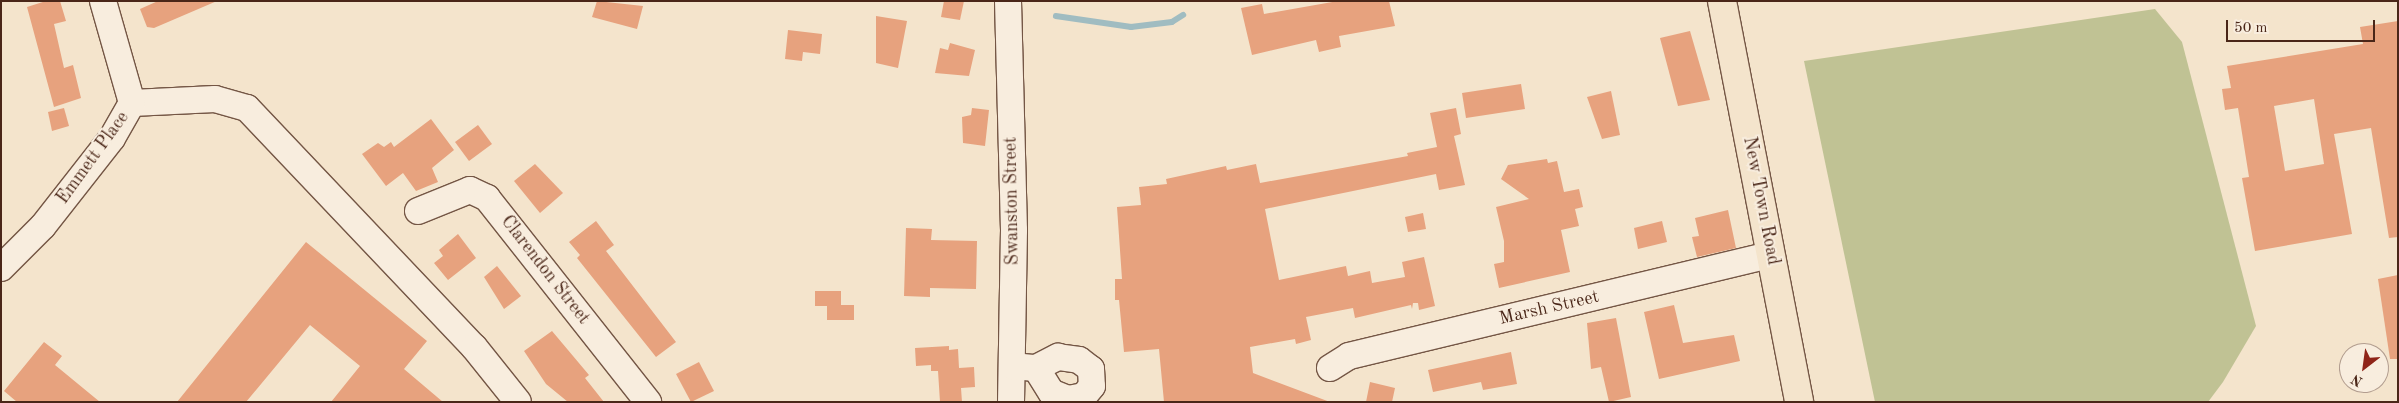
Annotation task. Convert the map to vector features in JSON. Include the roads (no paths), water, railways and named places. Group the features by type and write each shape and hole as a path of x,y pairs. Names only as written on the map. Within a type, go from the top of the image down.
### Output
{"main road":[{"name":"New Town Road","path":"1722,1 1799,402"}],"street":[{"name":"Emmett Place","path":"1,268 43,226 112,138 132,103 103,1"},
{"name":"Swanston Street","path":"1008,1 1024,367 1011,402"},
{"path":"132,103 215,99 248,108 394,267 474,347 518,402"},
{"name":"Clarendon Street","path":"418,212 470,190 487,198 648,402"},
{"name":"Marsh Street","path":"1330,368 1349,356 1771,255"}],"waterway":[{"path":"1056,16 1131,27 1172,22 1183,15"}]}
